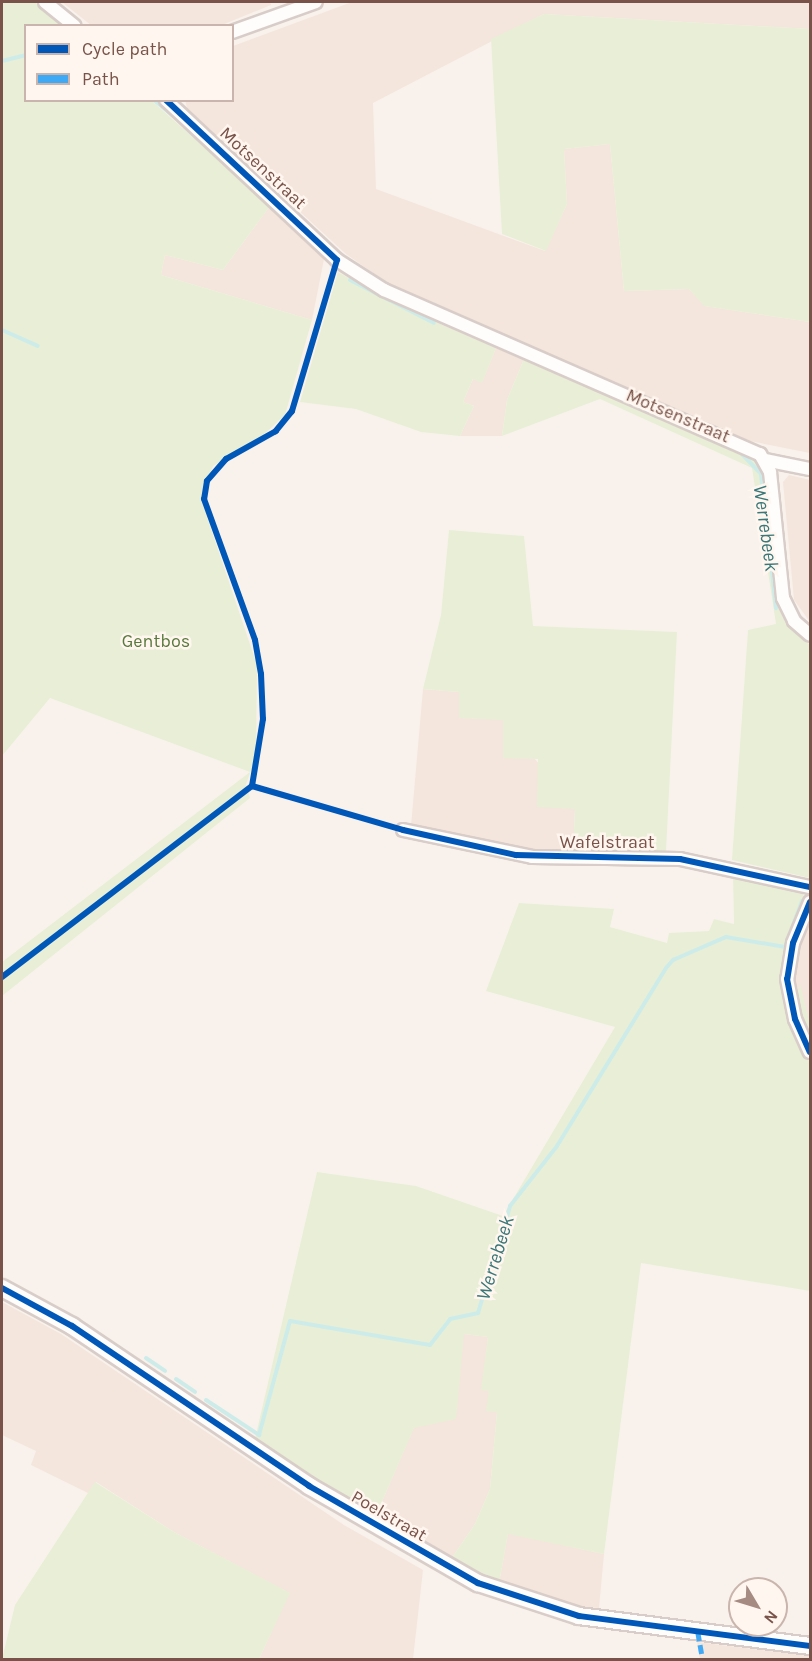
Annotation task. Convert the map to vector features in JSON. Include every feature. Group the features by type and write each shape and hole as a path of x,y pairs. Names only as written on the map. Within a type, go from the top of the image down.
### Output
{"street":[{"path":"45,2 72,24"},
{"path":"234,31 283,7 316,2"},
{"name":"Motsenstraat","path":"169,102 337,260 375,284 748,445 765,460"},
{"path":"810,469 765,460 783,598 794,621 810,635"},
{"name":"Wafelstraat","path":"403,830 532,857 680,859 810,887"},
{"path":"810,902 793,943 787,979 795,1019 810,1052"},
{"name":"Poelstraat","path":"2,1288 72,1326 309,1486 478,1583 579,1616 810,1646"}],"shaded area":[{"path":"62,2 270,2 271,5 224,24 90,24"},
{"path":"352,2 810,2 810,29 544,14 373,103 376,189 545,251 567,204 564,149 610,144 624,291 689,289 705,306 810,322 810,453 750,441 399,291 346,254 187,108 186,102 234,102 234,46"},
{"path":"270,206 324,259 312,320 161,275 165,255 223,270"},
{"path":"496,348 524,359 507,400 502,436 460,436 474,406 463,402 473,379 482,382"},
{"path":"789,475 810,480 810,622 794,600 783,482"},
{"path":"423,689 459,692 460,718 503,719 575,809 573,853 532,852 411,826"},
{"path":"810,908 810,1025 793,975"},
{"path":"2,1302 61,1334 344,1525 423,1570 413,1659 259,1659 289,1593 174,1532 96,1482 90,1494 31,1465 36,1451 2,1435"},
{"path":"464,1334 488,1337 482,1390 489,1390 497,1412 490,1489 475,1524 449,1562 374,1520 414,1427"},
{"path":"508,1533 604,1554 599,1608 559,1605 498,1589"},
{"path":"697,1642 810,1656 810,1659 700,1659"}],"green space":[{"name":"Gentbos","path":"2,2 35,2 63,24 24,24 24,102 153,102 270,206 223,270 165,255 161,275 312,320 285,415 258,440 213,466 201,499 257,665 256,758 246,784 250,798 2,996 2,962 250,772 50,698 2,756"},
{"path":"544,14 810,29 810,322 704,306 689,289 624,291 610,144 564,149 567,204 546,251 502,234 491,39"},
{"path":"338,272 396,305 496,348 482,383 473,379 463,402 474,406 460,436 421,432 356,409 300,402"},
{"path":"524,359 727,442 760,465 777,605 785,622 810,645 810,878 732,860 748,630 776,624 752,468 600,399 502,436 507,400"},
{"path":"449,530 524,536 533,626 677,632 666,852 573,853 575,809 537,807 538,759 503,758 503,720 459,718 459,692 423,689 441,615"},
{"path":"733,874 803,893 804,900 789,940 795,1032 810,1063 810,1291 641,1263 604,1554 508,1534 498,1589 449,1562 475,1524 490,1489 497,1412 486,1411 489,1391 481,1390 488,1337 464,1334 456,1419 414,1428 374,1520 254,1443 317,1172 416,1186 503,1216 615,1027 486,991 519,903 614,909 610,927 667,943 669,933 709,931 714,919 734,924"},
{"path":"800,984 810,1025 810,1045 796,1002"},
{"path":"95,1482 174,1532 290,1593 259,1659 2,1659 15,1605"}],"waterway":[{"path":"2,61 24,56"},
{"name":"Werrebeek","path":"156,102 173,116"},
{"name":"Werrebeek","path":"185,127 234,172"},
{"name":"Werrebeek","path":"350,280 434,323"},
{"path":"2,330 38,346"},
{"name":"Werrebeek","path":"645,411 704,436"},
{"name":"Werrebeek","path":"739,451 761,474 776,608"},
{"name":"Werrebeek","path":"206,1400 259,1435 290,1321 430,1345 450,1319 478,1313 510,1206 557,1146 666,968 673,960 726,937 785,947 802,901"},
{"name":"Werrebeek","path":"146,1358 165,1371"},
{"name":"Werrebeek","path":"176,1379 195,1392"}],"marked path":[{"path":"698,1632 703,1660"}],"cycle path":[{"path":"168,102 337,260 292,411 276,431 226,459 207,481 204,499 255,640 261,674 263,719 252,786"},
{"path":"252,786 403,830 516,855 680,859 810,887"},
{"path":"2,977 252,786"},
{"path":"810,902 793,943 787,979 795,1019 810,1052"},
{"path":"2,1288 72,1326 309,1486 478,1583 579,1616 810,1646"}]}
